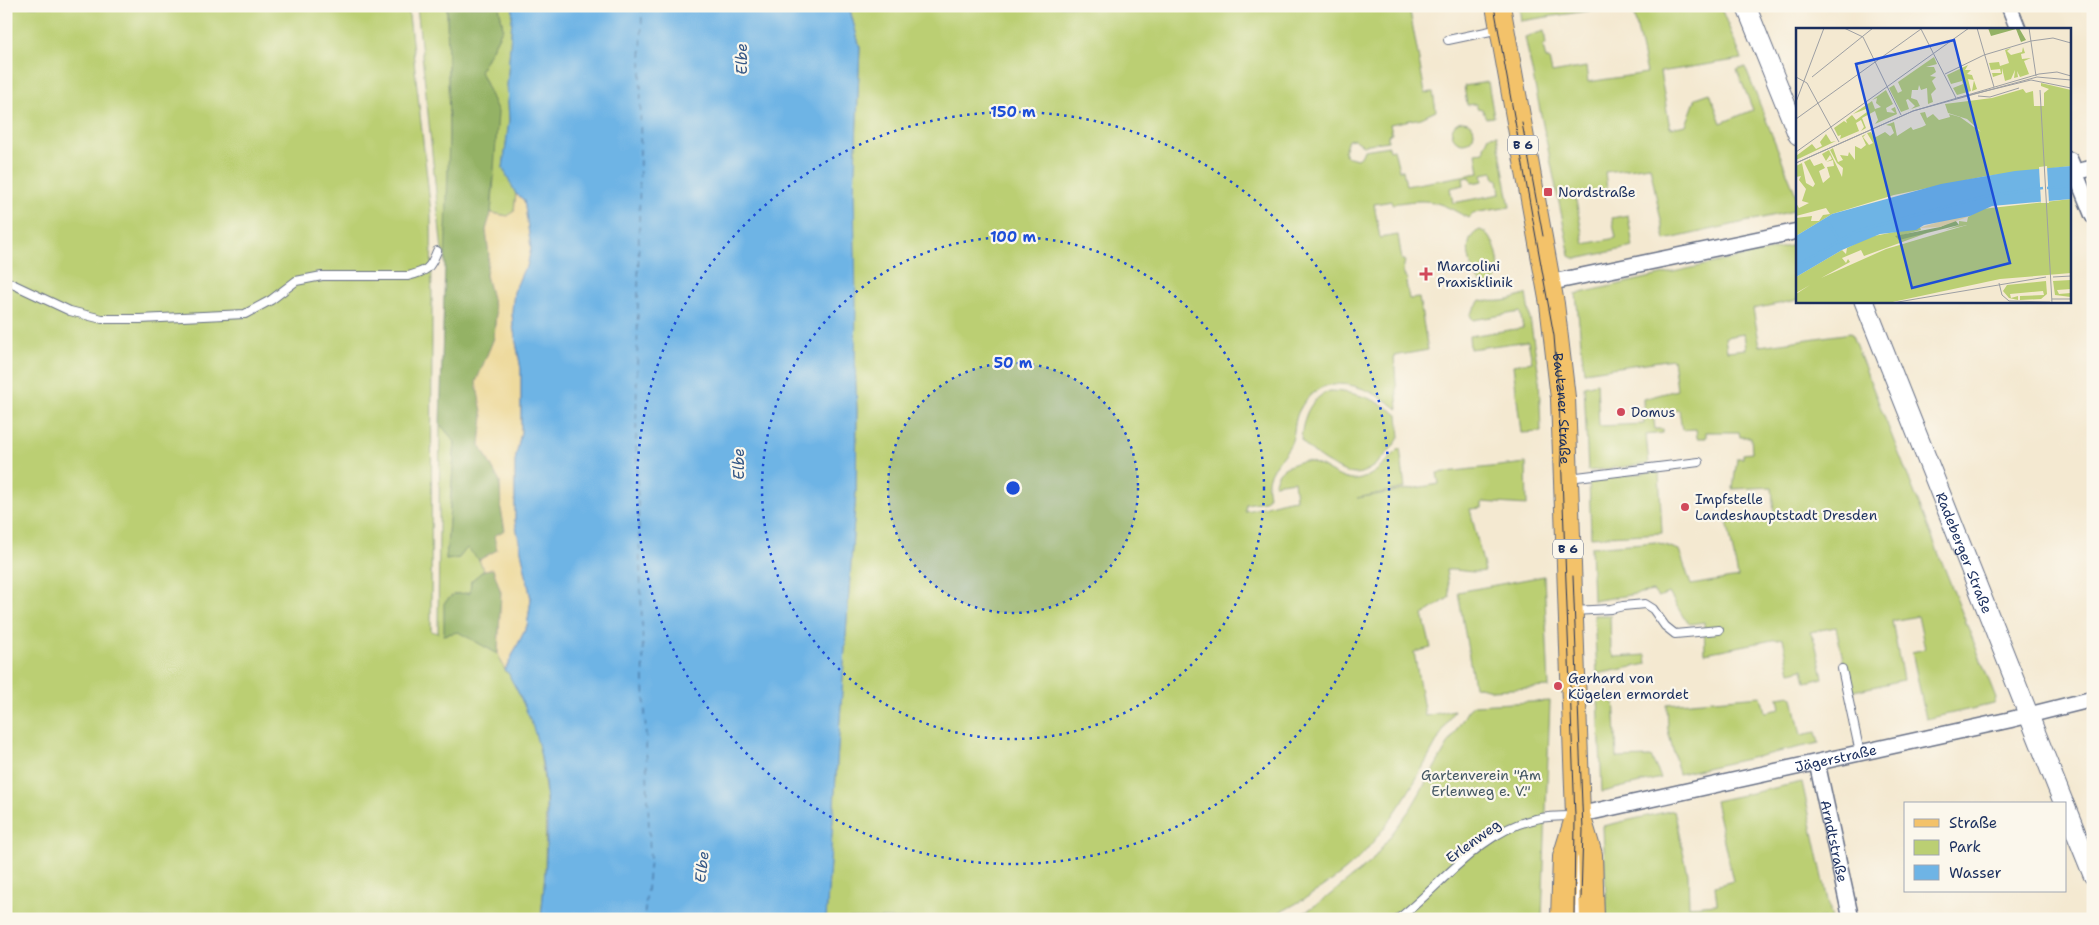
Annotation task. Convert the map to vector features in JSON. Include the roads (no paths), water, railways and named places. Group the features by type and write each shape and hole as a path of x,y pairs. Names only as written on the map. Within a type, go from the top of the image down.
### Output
{"main road":[{"name":"Bautzner Straße","path":"1500,18 1557,335 1563,398 1578,816 1590,855 1592,919"},
{"name":"Bautzner Straße","path":"1563,919 1565,857 1578,816"}],"street":[{"path":"1746,6 1796,130"},
{"path":"2009,6 2018,28"},
{"path":"2093,168 2072,168 2093,216"},
{"path":"1548,284 1796,231"},
{"name":"Radeberger Straße","path":"1864,302 2064,802"},
{"name":"Jägerstraße","path":"1578,816 2029,716 2093,699"},
{"name":"Arndtstraße","path":"1817,763 1851,919"},
{"name":"Radeberger Straße","path":"2066,808 2093,875"}],"lane":[{"path":"1448,40 1500,18"},
{"path":"6,281 70,311 102,319 245,314 271,300 296,281 322,276 408,276 422,272 432,266 437,251"},
{"path":"1566,478 1699,462"},
{"path":"1571,610 1611,610 1623,606 1645,604 1654,609 1665,626 1675,634 1719,630"},
{"path":"1842,669 1860,753"},
{"path":"1578,816 1578,919"},
{"name":"Erlenweg","path":"1398,919 1415,906 1464,860 1496,836 1535,819 1578,816"}],"water":[{"name":"Elbe","path":"513,6 849,6 860,48 854,192 857,410 856,492 826,919 541,919 547,831 546,787 543,765 530,719 509,674 505,670 527,626 531,599 515,521 515,461 521,432 521,369 512,310 514,292 523,271 527,267 531,248 524,200 516,194 503,168 509,120 507,86"}],"tram line":[{"path":"1494,6 1554,336 1559,399 1575,816 1574,919"},
{"path":"1522,123 1543,236"},
{"path":"1573,576 1583,830 1581,899"}],"place":[{"name":"Nordstraße","path":"1548,192"},
{"name":"Marcolini Praxisklinik","path":"1426,274"},
{"name":"Domus","path":"1621,412"},
{"name":"Impfstelle Landeshauptstadt Dresden","path":"1685,507"},
{"name":"Gerhard von Kügelen ermordet","path":"1558,686"}],"park label":[{"name":"Gartenverein \"Am Erlenweg e. V.\"","path":"1481,784"}]}
